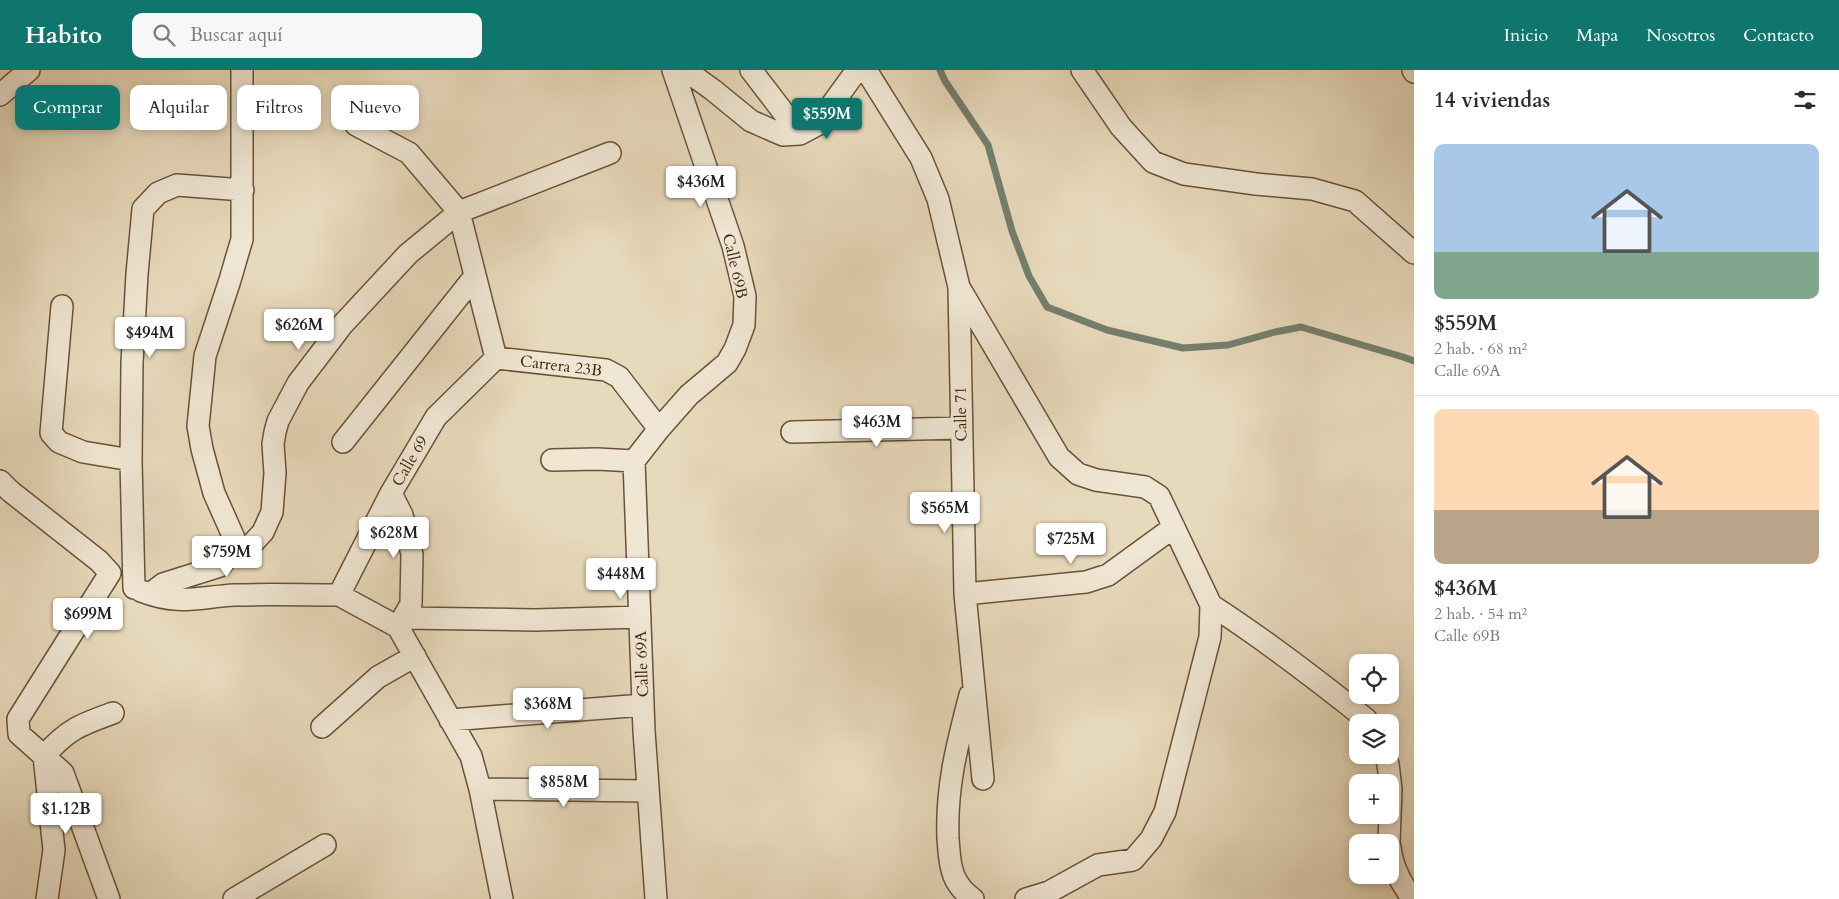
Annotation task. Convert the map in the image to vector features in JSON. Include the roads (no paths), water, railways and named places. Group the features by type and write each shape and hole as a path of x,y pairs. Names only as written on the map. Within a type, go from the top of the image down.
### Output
{"street":[{"path":"0,95 29,70"},
{"path":"230,554 234,538 214,494 198,426 205,356 242,239 242,70"},
{"name":"Calle 69B","path":"659,429 689,395 727,363 735,349 744,325 745,296 732,246 673,70"},
{"path":"685,70 751,121 783,135 800,134 817,125 857,70"},
{"path":"751,70 800,134"},
{"name":"Calle 71","path":"866,70 921,158 938,199 959,287 964,594 983,779"},
{"path":"1082,70 1121,127 1153,162 1184,174 1256,184 1312,189 1355,201 1414,254"},
{"path":"365,130 409,153 459,212 496,358"},
{"path":"142,591 220,566 230,554 252,544 263,532 272,512 275,473 273,444 278,421 298,383 343,324 408,254 459,212 610,153"},
{"path":"142,591 131,460 132,363 142,209 158,192 176,185 242,190"},
{"path":"343,442 475,276"},
{"path":"959,287 1059,457 1078,474 1096,480 1146,487 1159,496 1211,605 1210,637 1201,674 1165,812 1151,839 1133,860 1098,865 1049,892 1026,899"},
{"path":"62,306 51,433 60,442 83,452 131,460"},
{"name":"Carrera 23B","path":"496,358 606,370 619,377 659,429"},
{"name":"Calle 69","path":"339,594 391,493 436,417 496,358"},
{"path":"792,432 961,428"},
{"path":"552,460 597,459 634,461 659,429"},
{"name":"Calle 69A","path":"634,461 643,705 656,899"},
{"path":"0,481 99,561 122,583 173,600 195,600 233,595 339,594 400,622 640,617"},
{"path":"391,493 402,515 412,554 411,604 400,622"},
{"path":"964,594 1086,582 1108,575 1174,527"},
{"path":"109,899 63,773 19,734 18,719 110,572"},
{"path":"1211,605 1245,626 1360,714"},
{"path":"400,622 415,656 471,756 480,789 502,899"},
{"path":"322,727 378,677 415,656"},
{"path":"973,899 963,891 954,875 949,855 948,796 954,754 974,683"},
{"path":"450,720 643,705"},
{"path":"47,899 54,850 44,756 58,740 76,726 113,713"},
{"path":"1388,764 1391,789 1390,834"},
{"path":"480,789 648,791"},
{"path":"234,899 326,845"},
{"path":"1399,876 1404,888 1413,899"}],"waterway":[{"path":"940,70 945,81 988,145 1012,231 1029,276 1047,307 1107,330 1183,348 1228,345 1301,327 1414,361"}]}
